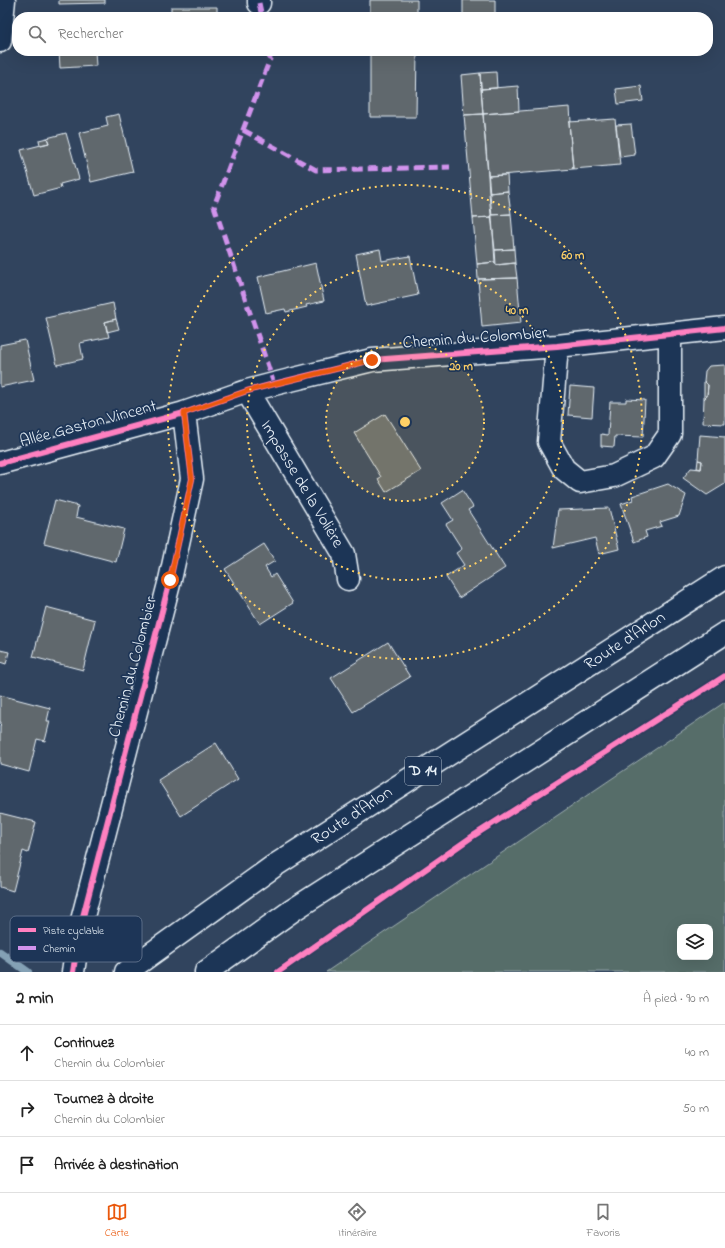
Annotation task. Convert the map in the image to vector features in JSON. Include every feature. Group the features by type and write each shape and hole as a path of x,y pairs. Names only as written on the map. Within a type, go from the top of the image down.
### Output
{"street":[{"path":"0,41 4,0"},
{"name":"Chemin du Colombier","path":"83,916 170,580 192,479 184,413 247,391 372,360 557,346 725,328"},
{"name":"Chemin du Colombier","path":"557,346 549,442 564,469 580,482 614,476 654,457 670,434 670,334"},
{"name":"Impasse de la Volière","path":"247,391 344,554 348,579"},
{"name":"Allée Gaston Vincent","path":"0,463 184,413"},
{"name":"Route d'Arlon","path":"142,961 274,866 725,577"},
{"name":"D 14","path":"206,972 293,910 725,633"},
{"name":"Chemin du Colombier","path":"73,972 74,962"},
{"name":"Route d'Arlon","path":"126,972 140,962"}],"green space":[{"path":"725,702 725,972 326,972"}],"building":[{"path":"59,0 105,0 105,3 59,4"},
{"path":"370,0 417,0 417,12 370,12"},
{"path":"463,0 495,0 495,12 463,12"},
{"path":"171,7 217,7 217,12 171,12"},
{"path":"59,56 95,56 96,66 60,68"},
{"path":"370,56 417,56 416,117 370,117"},
{"path":"496,72 497,88 481,89 480,73"},
{"path":"480,73 483,114 464,115 461,75"},
{"path":"518,86 519,111 483,114 481,89"},
{"path":"641,86 643,101 618,104 616,89"},
{"path":"570,107 571,122 569,122 573,169 488,176 483,114"},
{"path":"119,114 133,172 91,182 79,133 108,126 106,117"},
{"path":"483,114 492,217 473,218 464,115"},
{"path":"615,119 620,165 573,169 569,122"},
{"path":"631,124 635,155 620,157 616,125"},
{"path":"66,133 79,179 60,184 61,188 34,195 21,150 49,143 47,138"},
{"path":"47,138 49,143 40,145 39,140"},
{"path":"507,175 508,191 489,193 488,176"},
{"path":"508,191 511,214 491,215 489,193"},
{"path":"511,214 514,249 495,250 491,215"},
{"path":"492,217 495,262 477,264 473,218"},
{"path":"380,249 382,261 410,256 418,295 366,306 356,254"},
{"path":"514,249 515,263 496,265 495,250"},
{"path":"495,262 496,265 515,263 517,278 478,279 477,264"},
{"path":"316,263 324,301 286,312 285,309 266,313 258,277"},
{"path":"517,278 521,323 482,327 478,279"},
{"path":"113,303 116,319 105,322 109,337 80,343 83,359 57,365 46,318"},
{"path":"116,319 119,329 107,332 105,322"},
{"path":"25,340 34,380 0,387 0,345"},
{"path":"725,365 725,424 703,423 704,399 707,396 708,385 704,381 705,371 709,366"},
{"path":"704,381 708,385 707,396 704,399"},
{"path":"570,386 594,388 592,417 568,415"},
{"path":"626,399 645,400 643,437 615,436 614,447 601,446 601,434 608,435 610,402 626,402"},
{"path":"385,414 421,471 386,492 378,479 381,477 354,433"},
{"path":"700,435 725,437 725,484 707,495 683,478 691,468 701,469 702,461 698,460"},
{"path":"698,460 702,461 701,469 697,468"},
{"path":"668,484 686,495 679,516 660,522 662,526 645,531 647,537 634,542 621,504 633,500 632,496"},
{"path":"462,490 473,507 468,510 505,568 459,598 446,577 464,565 456,553 462,549 446,524 453,520 442,503"},
{"path":"55,500 78,506 76,517 124,529 116,562 44,543"},
{"path":"609,508 619,549 599,554 595,538 553,548 558,510"},
{"path":"264,544 275,561 265,567 271,577 275,574 293,603 260,624 225,569"},
{"path":"46,607 95,620 83,670 33,657"},
{"path":"388,642 410,677 353,712 331,678"},
{"path":"0,650 9,652 6,664 0,662"},
{"path":"0,695 50,708 47,721 50,721 45,741 37,739 29,772 0,764"},
{"path":"216,743 238,779 181,816 158,780"},
{"path":"0,813 36,822 28,853 23,851 13,891 0,887"}],"waterway":[{"path":"0,952 10,959"},
{"path":"14,962 28,972"}],"marked path":[{"path":"259,3 261,12"},
{"path":"269,56 270,59 214,206 274,384"},
{"path":"243,130 316,170 450,167"}],"cycle path":[{"path":"0,463 184,413 247,391 372,360 557,346 725,328"},
{"path":"83,916 170,580 192,479 184,413"},
{"path":"278,972 473,836 725,676"},
{"path":"73,972 74,962"}],"route":[{"path":"170,580 192,479 184,413 247,391 372,360"}]}
